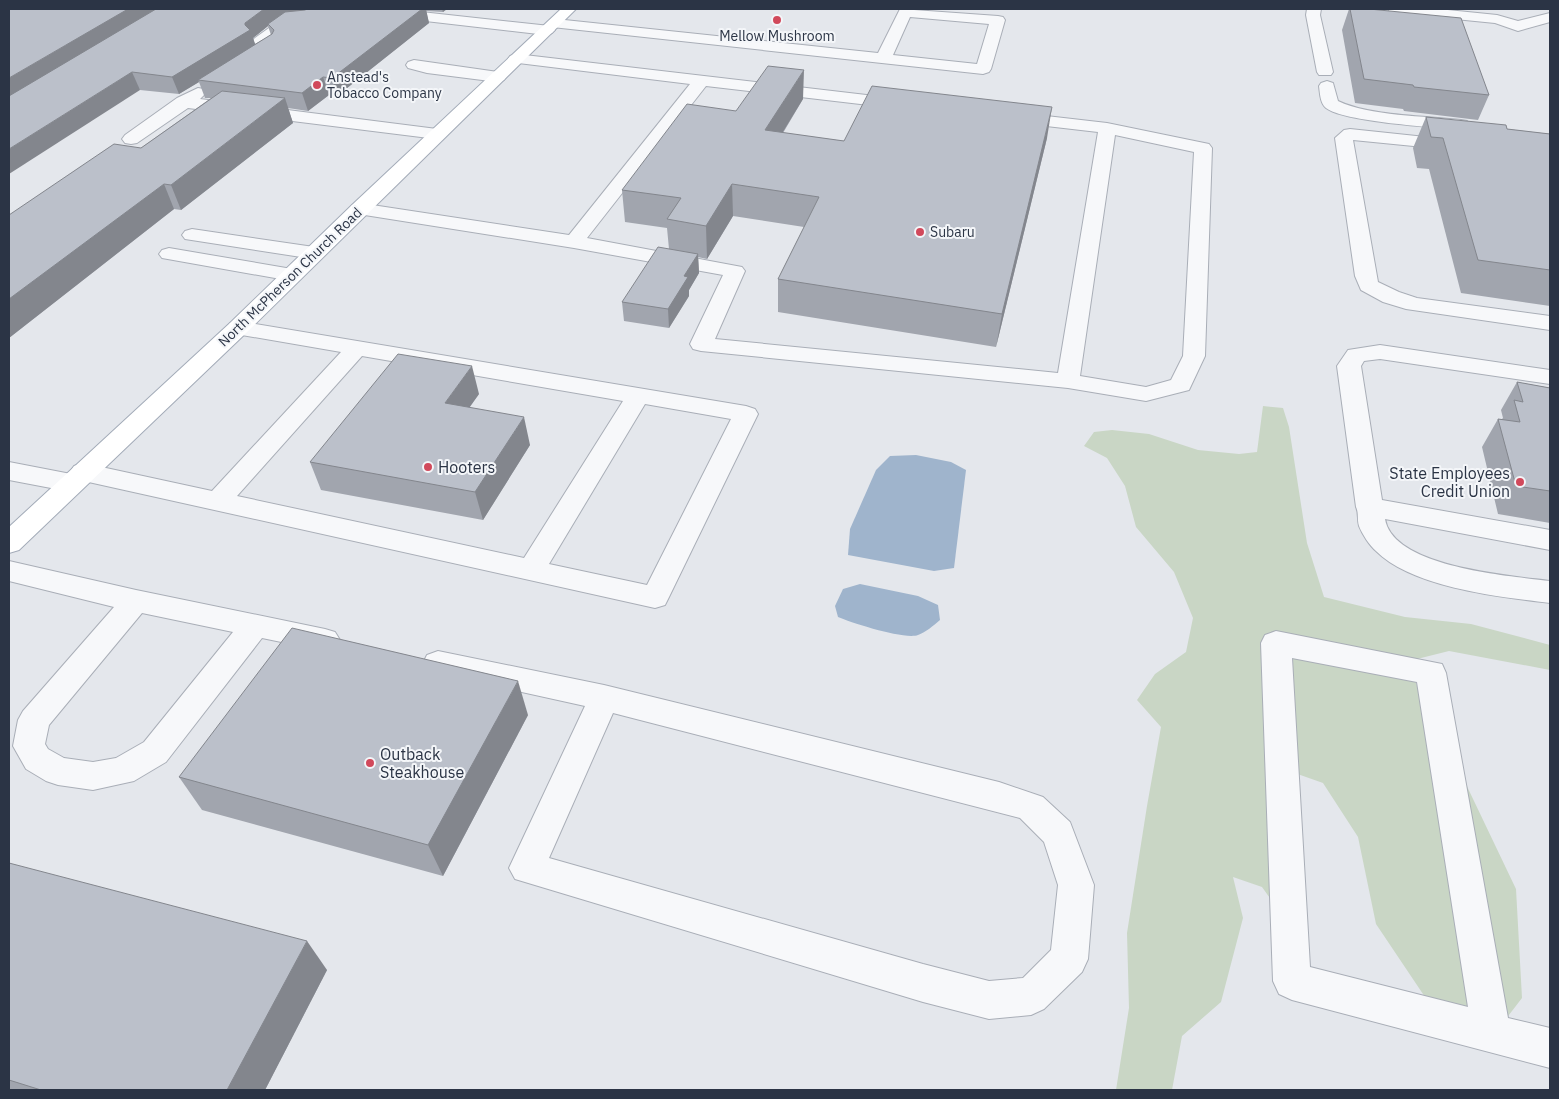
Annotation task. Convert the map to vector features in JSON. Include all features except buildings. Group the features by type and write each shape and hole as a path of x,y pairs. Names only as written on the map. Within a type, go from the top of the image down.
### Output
{"main road":[{"name":"North McPherson Church Road","path":"9,543 238,328 360,208 569,9"}],"lane":[{"path":"234,70 270,47 260,41 285,23 304,22 324,9"},
{"path":"356,9 486,23 551,26 982,69 998,20 906,12 883,58"},
{"path":"486,23 504,9"},
{"path":"1314,9 1313,15 1330,100 1333,106 1356,112 1482,127"},
{"path":"1394,9 1497,19 1542,36"},
{"path":"1518,26 1550,17"},
{"path":"516,59 919,106"},
{"path":"414,65 498,77"},
{"path":"574,242 701,81"},
{"path":"131,139 212,84"},
{"path":"183,102 437,134"},
{"path":"360,208 574,242 735,271 701,344 1068,381 1146,394 1181,385 1194,356 1203,148 1171,143 1107,128 998,116"},
{"path":"1068,381 1107,128"},
{"path":"1471,147 1362,134 1350,134 1344,138 1369,285 1392,297 1414,304 1550,322"},
{"path":"192,235 314,254"},
{"path":"169,254 292,275"},
{"path":"9,470 77,478 217,502 655,597 746,414 238,328"},
{"path":"217,502 357,348"},
{"path":"1550,377 1380,352 1356,355 1349,366 1373,526 1385,544 1410,561 1437,572 1550,592"},
{"path":"531,570 639,395"},
{"path":"1371,513 1550,540"},
{"path":"1371,513 1550,552"},
{"path":"9,571 136,601 353,646"},
{"path":"136,601 34,720 29,746 37,759 58,771 93,776 122,771 155,752 256,625"},
{"path":"1491,1033 1430,673 1276,643 1292,981 1491,1033 1550,1048"},
{"path":"411,658 604,698 1031,807 1058,833 1076,885 1069,959 1031,996 989,1000 923,983 527,868 604,698"}],"green space":[{"path":"1263,406 1283,408 1289,427 1307,543 1324,597 1405,617 1471,624 1550,645 1550,670 1449,651 1409,661 1417,686 1516,889 1522,998 1492,1037 1427,1000 1376,924 1358,837 1323,783 1289,771 1287,922 1262,887 1233,877 1243,918 1221,1002 1182,1036 1172,1090 1116,1090 1129,1008 1127,933 1161,727 1137,700 1155,674 1186,652 1193,618 1174,572 1136,527 1125,486 1107,458 1084,446 1094,432 1112,430 1149,434 1198,450 1239,454 1257,452"}],"water":[{"path":"916,455 951,462 966,470 954,568 934,571 848,555 850,529 876,470 890,456"},
{"path":"860,584 918,596 938,605 940,620 924,632 911,636 878,630 838,617 835,606 843,589"}],"place":[{"name":"Mellow Mushroom","path":"777,20"},
{"name":"Anstead's Tobacco Company","path":"317,85"},
{"name":"Subaru","path":"920,232"},
{"name":"Hooters","path":"428,467"},
{"name":"State Employees Credit Union","path":"1520,482"},
{"name":"Outback Steakhouse","path":"370,763"}]}
